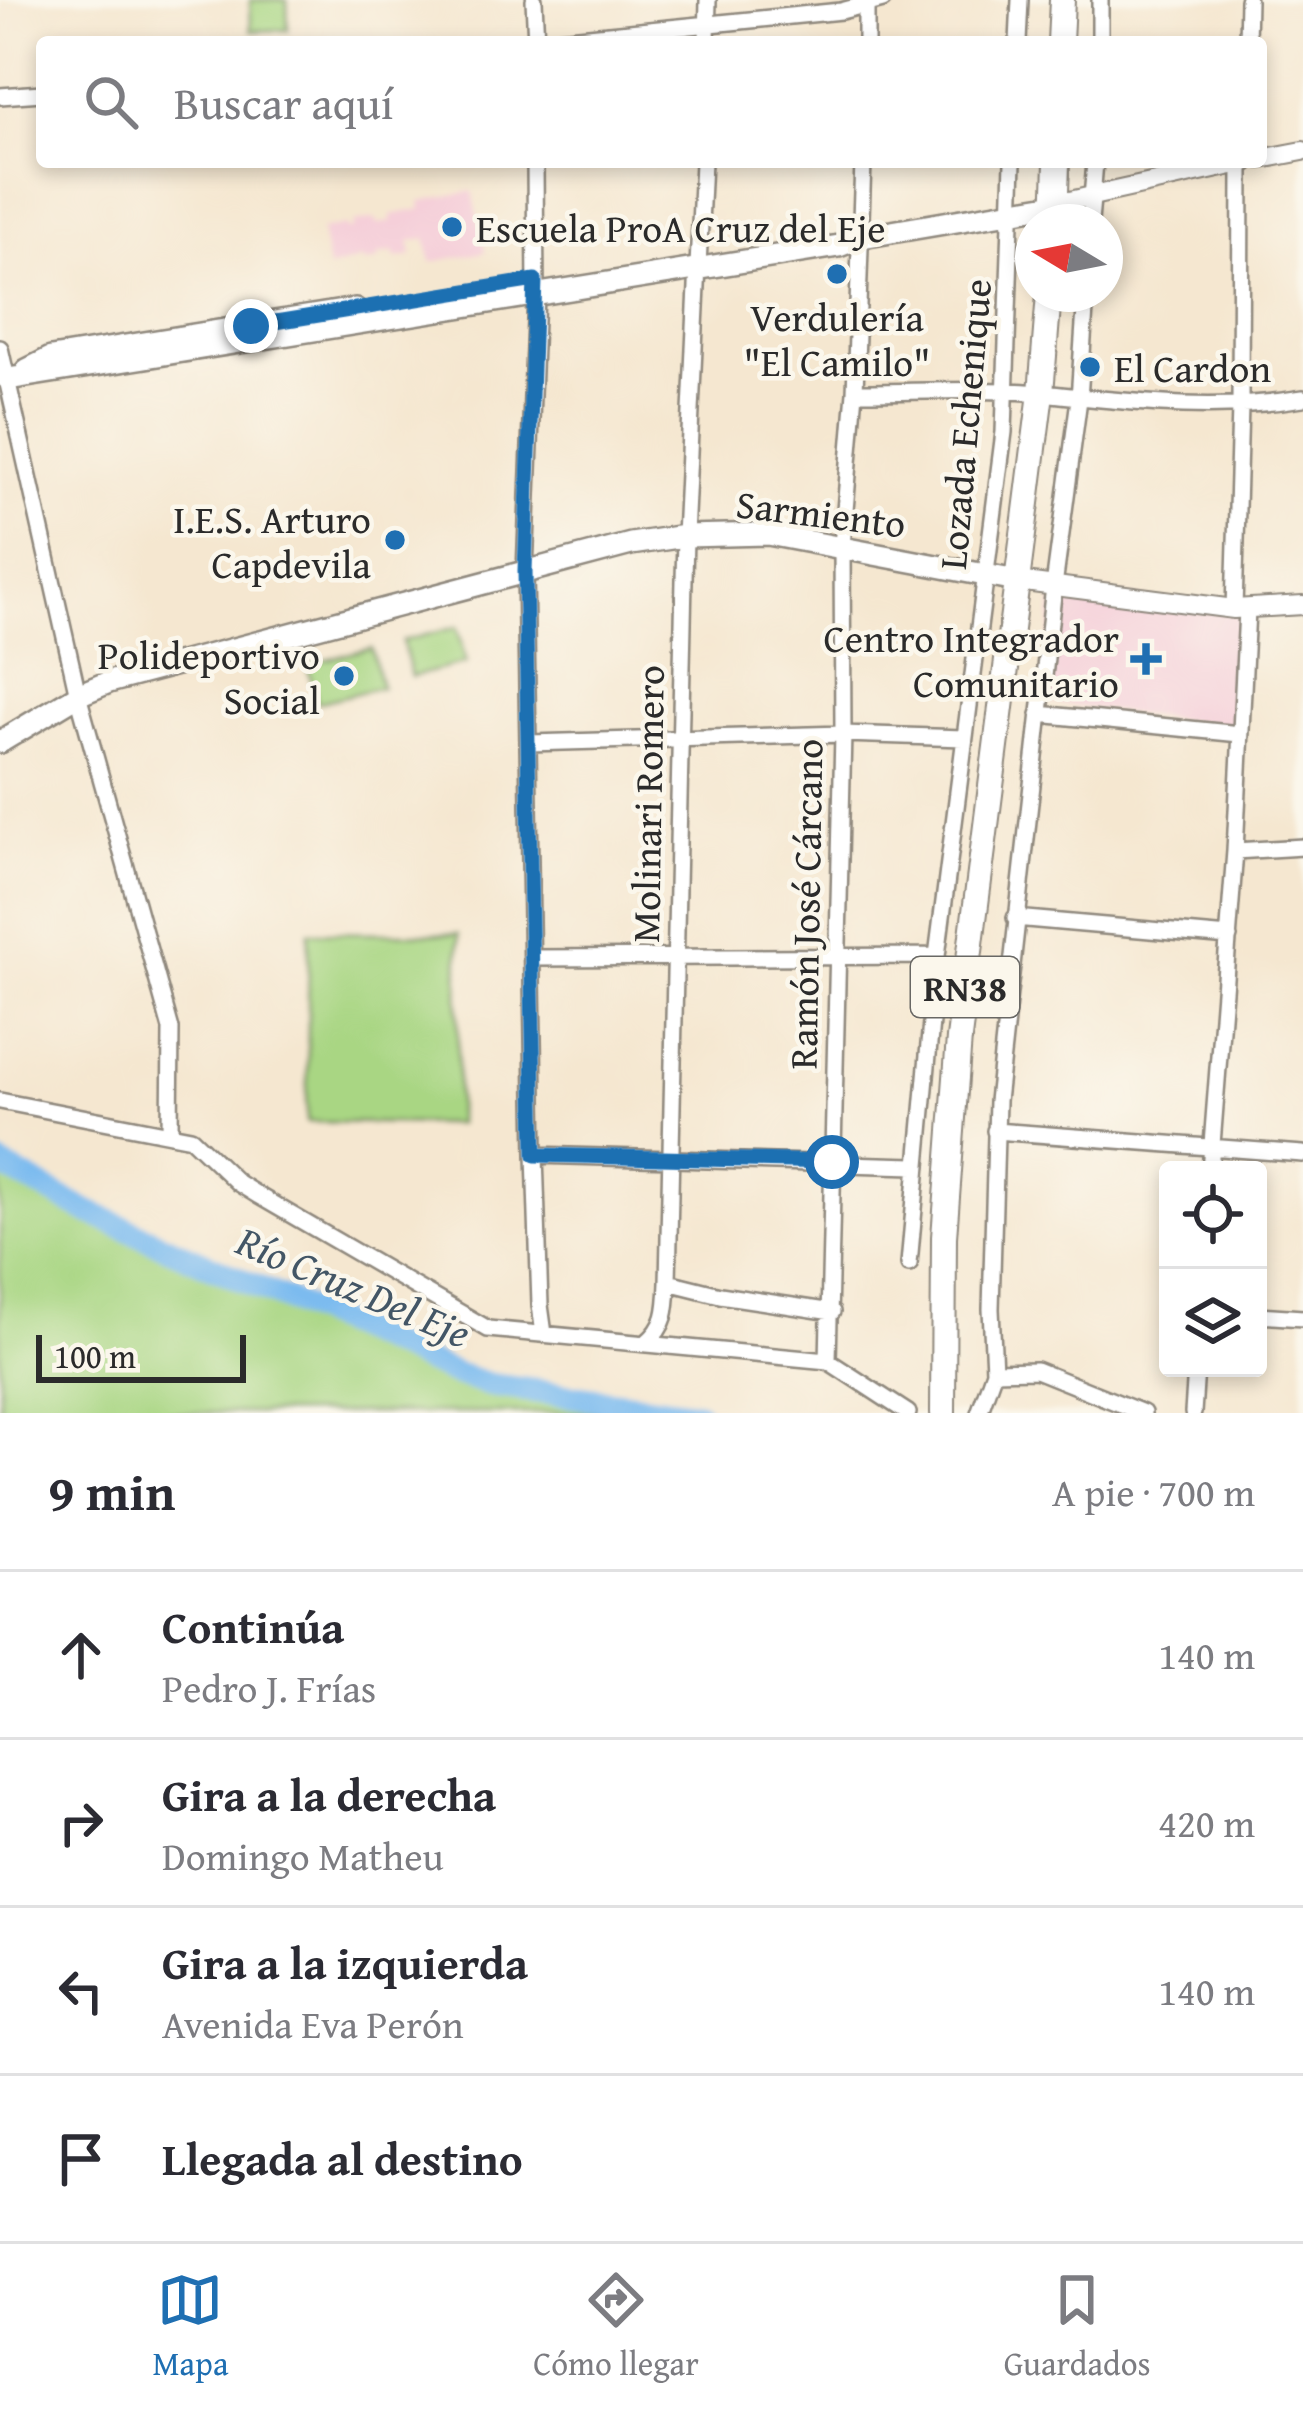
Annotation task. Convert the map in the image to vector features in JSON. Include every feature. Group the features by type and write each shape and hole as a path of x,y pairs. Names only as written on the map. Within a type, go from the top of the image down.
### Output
{"highway":[{"path":"1060,36 1062,0"},
{"path":"1056,204 1057,168"},
{"name":"RN38","path":"943,1404 944,1237 952,1116 1048,312"}],"main road":[{"path":"3,376 51,358 700,262 839,247 862,237 1015,211"},
{"name":"Sarmiento","path":"0,742 78,695 175,663 631,544 686,536 768,534 1017,581"}],"street":[{"path":"533,36 534,0"},
{"path":"707,36 708,0"},
{"path":"1018,36 1019,0"},
{"path":"1100,0 1100,36"},
{"path":"1246,36 1248,0"},
{"path":"588,36 872,2 867,36"},
{"path":"0,96 36,93"},
{"path":"1267,158 1303,151"},
{"path":"535,168 525,571 535,1155 544,1334"},
{"name":"Molinari Romero","path":"646,1342 660,1331 667,1312 686,536 703,168"},
{"name":"Ramón José Cárcano","path":"828,1361 843,734 842,546 855,392 863,168"},
{"name":"Lozada Echenique","path":"909,1264 938,956 1006,393 1013,168"},
{"path":"1091,204 1094,168"},
{"path":"1076,204 1217,168"},
{"path":"1211,1161 1240,734 1243,168"},
{"path":"979,1413 994,1371 995,1131 1015,918 1079,399 1085,312"},
{"path":"0,348 78,695 171,1029 170,1132"},
{"path":"855,392 1041,393 1240,407 1303,398"},
{"name":"Sarmiento","path":"1017,581 1241,610 1303,605"},
{"path":"1039,714 1240,734"},
{"path":"529,743 843,734 964,738"},
{"path":"1235,851 1303,847"},
{"path":"1015,918 1229,937"},
{"path":"532,958 938,956"},
{"path":"0,1101 191,1138 238,1183 488,1329 828,1361 908,1413"},
{"path":"995,1131 1303,1154"},
{"path":"535,1155 915,1166"},
{"path":"668,1282 832,1312"},
{"path":"1267,1316 1303,1318"},
{"path":"994,1371 1036,1370 1143,1413"},
{"path":"1193,1413 1195,1377"}],"shaded area":[{"path":"473,191 485,252 431,262 426,238 410,241 412,256 396,259 394,252 379,255 379,260 364,263 362,259 328,269 321,230 345,225 353,229 353,223 375,219 377,224 391,222 391,215 422,209 421,201"},
{"name":"Centro Integrador Comunitario","path":"1054,586 1246,614 1242,728 1043,702"}],"green space":[{"path":"250,0 287,0 288,30 251,31"},
{"path":"457,627 466,663 411,677 402,641"},
{"name":"Polideportivo Social","path":"371,648 381,687 317,703 307,664"},
{"path":"309,932 459,934 457,1124 307,1122"},
{"path":"0,1165 82,1209 452,1373 490,1385 697,1413 0,1413"}],"waterway":[{"name":"Río Cruz Del Eje","path":"0,1165 82,1209 452,1373 490,1385 698,1413"}],"place":[{"name":"Escuela ProA Cruz del Eje","path":"452,227"},
{"name":"Verdulería \"El Camilo\"","path":"837,274"},
{"name":"El Cardon","path":"1090,367"},
{"name":"I.E.S. Arturo Capdevila","path":"395,540"},
{"name":"Centro Integrador Comunitario","path":"1146,659"},
{"name":"Polideportivo Social","path":"344,676"}],"route":[{"path":"251,326 535,280 525,571 535,1155 832,1162"}]}
